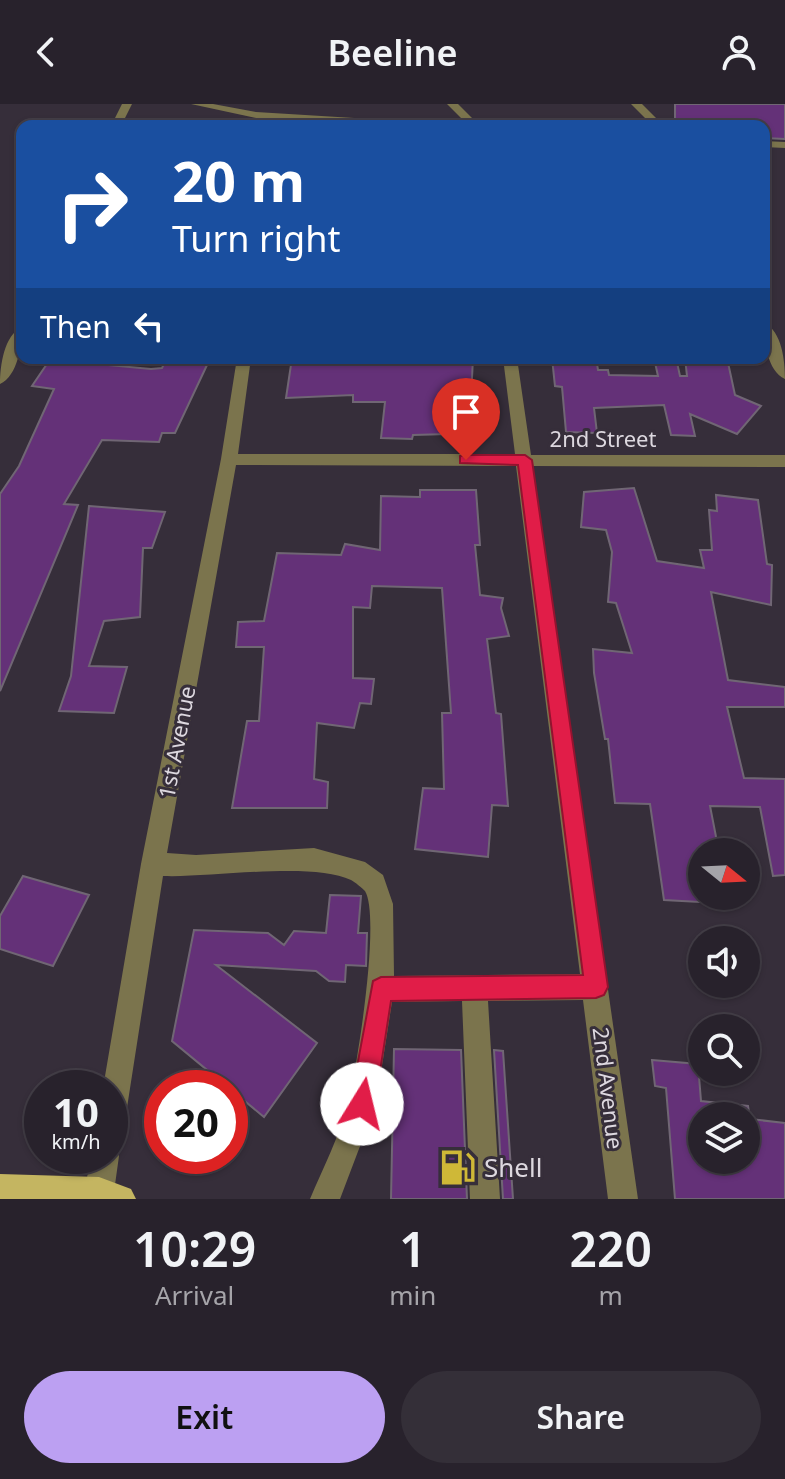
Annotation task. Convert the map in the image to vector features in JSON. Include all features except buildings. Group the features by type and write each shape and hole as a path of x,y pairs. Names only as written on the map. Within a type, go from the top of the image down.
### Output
{"main road":[{"path":"0,1189 106,1197"}],"street":[{"path":"196,104 256,115 338,120"},
{"path":"452,104 469,120"},
{"path":"636,104 653,120"},
{"path":"770,340 785,374"},
{"path":"0,379 16,344"},
{"name":"1st Avenue","path":"119,1070 153,864 229,459 243,364"},
{"name":"2nd Avenue","path":"511,364 623,1199"},
{"name":"2nd Street","path":"229,459 785,461"},
{"path":"153,864 196,866 314,859 357,870 374,883 381,904 381,989 362,1104 325,1199"},
{"path":"381,989 596,987"},
{"path":"474,988 485,1199"},
{"path":"105,1174 106,1197"}],"place":[{"name":"Shell","path":"458,1167"}],"route":[{"path":"362,1104 381,989 596,987 525,460 466,460"}]}
